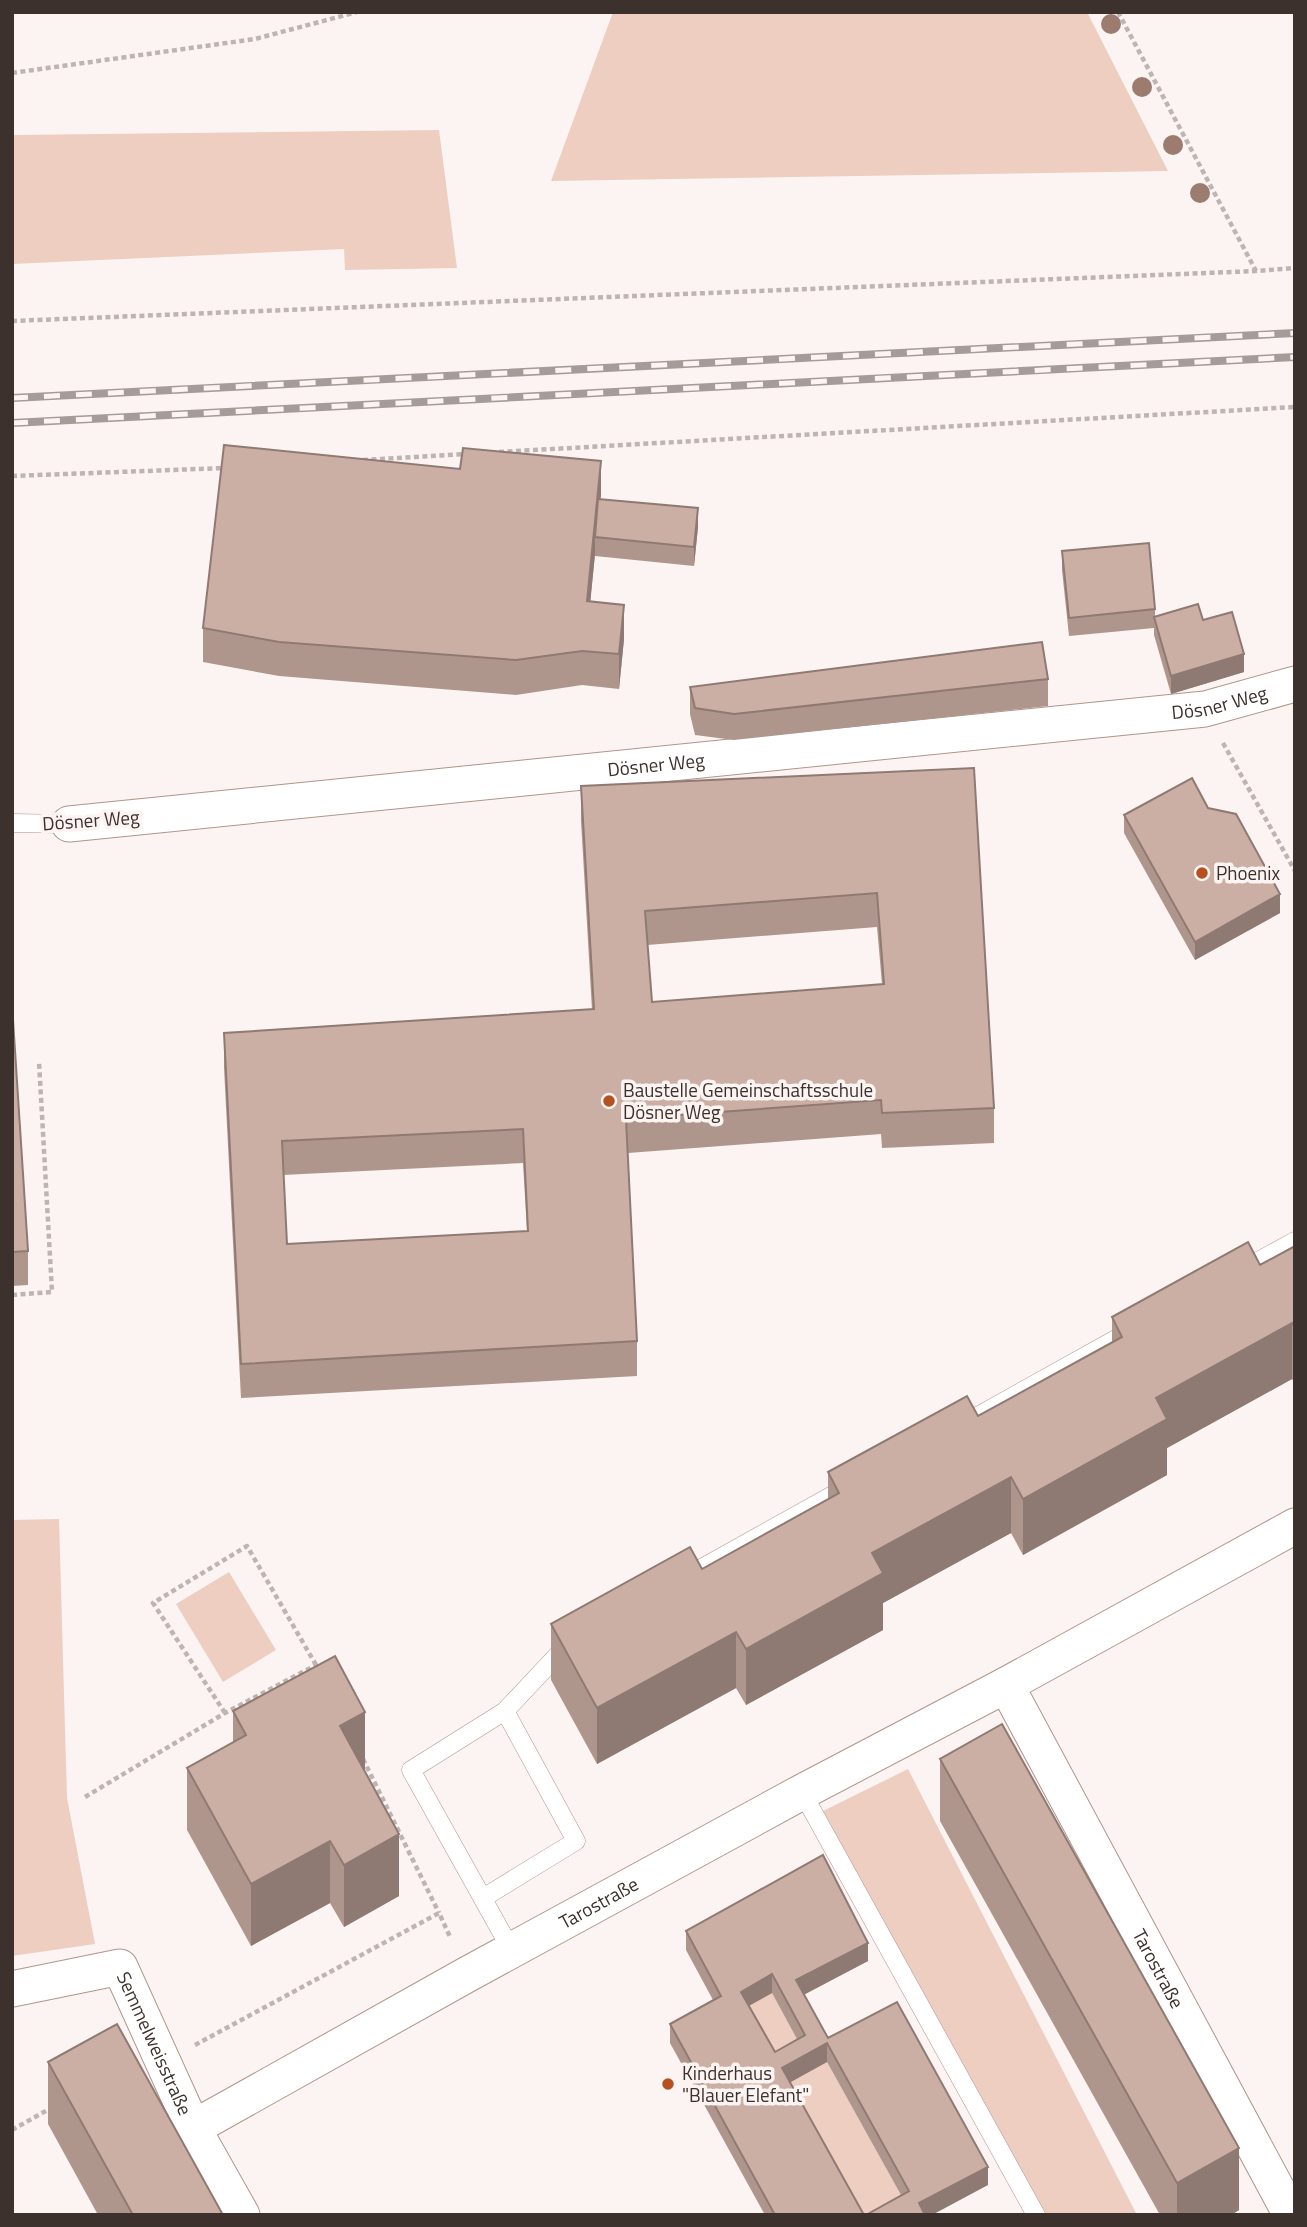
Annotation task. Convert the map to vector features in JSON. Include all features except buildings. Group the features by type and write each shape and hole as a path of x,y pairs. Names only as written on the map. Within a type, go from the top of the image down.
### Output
{"street":[{"name":"Dösner Weg","path":"69,824 1205,709 1295,684"},
{"name":"Tarostraße","path":"193,2128 468,1974 802,1792 1006,1685 1295,1526"},
{"name":"Tarostraße","path":"1006,1685 1291,2215"},
{"name":"Semmelweisstraße","path":"12,1989 120,1967 193,2128 242,2215"}],"lane":[{"name":"Dösner Weg","path":"12,823 69,824"},
{"path":"1221,1281 1295,1241"},
{"path":"940,1437 1148,1322"},
{"path":"670,1585 866,1477"},
{"path":"512,1951 411,1770 505,1711 572,1639 584,1632"},
{"path":"482,1898 576,1841 505,1711"},
{"path":"802,1792 1035,2215"}],"path":[{"path":"12,72 255,39 357,12"},
{"path":"1118,12 1256,271"},
{"path":"12,321 1295,268"},
{"path":"488,453 1295,407"},
{"path":"350,461 474,453"},
{"path":"12,476 226,468"},
{"path":"1205,709 1295,871"},
{"path":"12,1295 52,1292 38,1062"},
{"path":"225,1713 153,1603 247,1546 323,1677"},
{"path":"85,1797 225,1713 316,1665"},
{"path":"359,1752 468,1974"},
{"path":"164,2063 439,1913"},
{"path":"12,2130 60,2102"}],"shaded area":[{"path":"613,12 1087,12 1168,171 551,181"},
{"path":"439,130 457,268 345,270 344,249 12,264 12,135"},
{"path":"59,1519 67,1798 95,1944 12,1956 12,1520"},
{"path":"229,1572 276,1650 223,1682 176,1604"},
{"path":"908,1769 1137,2215 1042,2215 823,1811"},
{"path":"772,1993 805,2053 775,2071 741,2010"},
{"path":"827,2062 909,2209 899,2215 854,2215 782,2087"}],"railway":[{"path":"12,398 1295,333"},
{"path":"12,423 1295,357"}],"place":[{"name":"Phoenix","path":"1202,873"},
{"name":"Baustelle Gemeinschaftsschule Dösner Weg","path":"609,1101"},
{"name":"Kinderhaus \"Blauer Elefant\"","path":"668,2084"}]}
